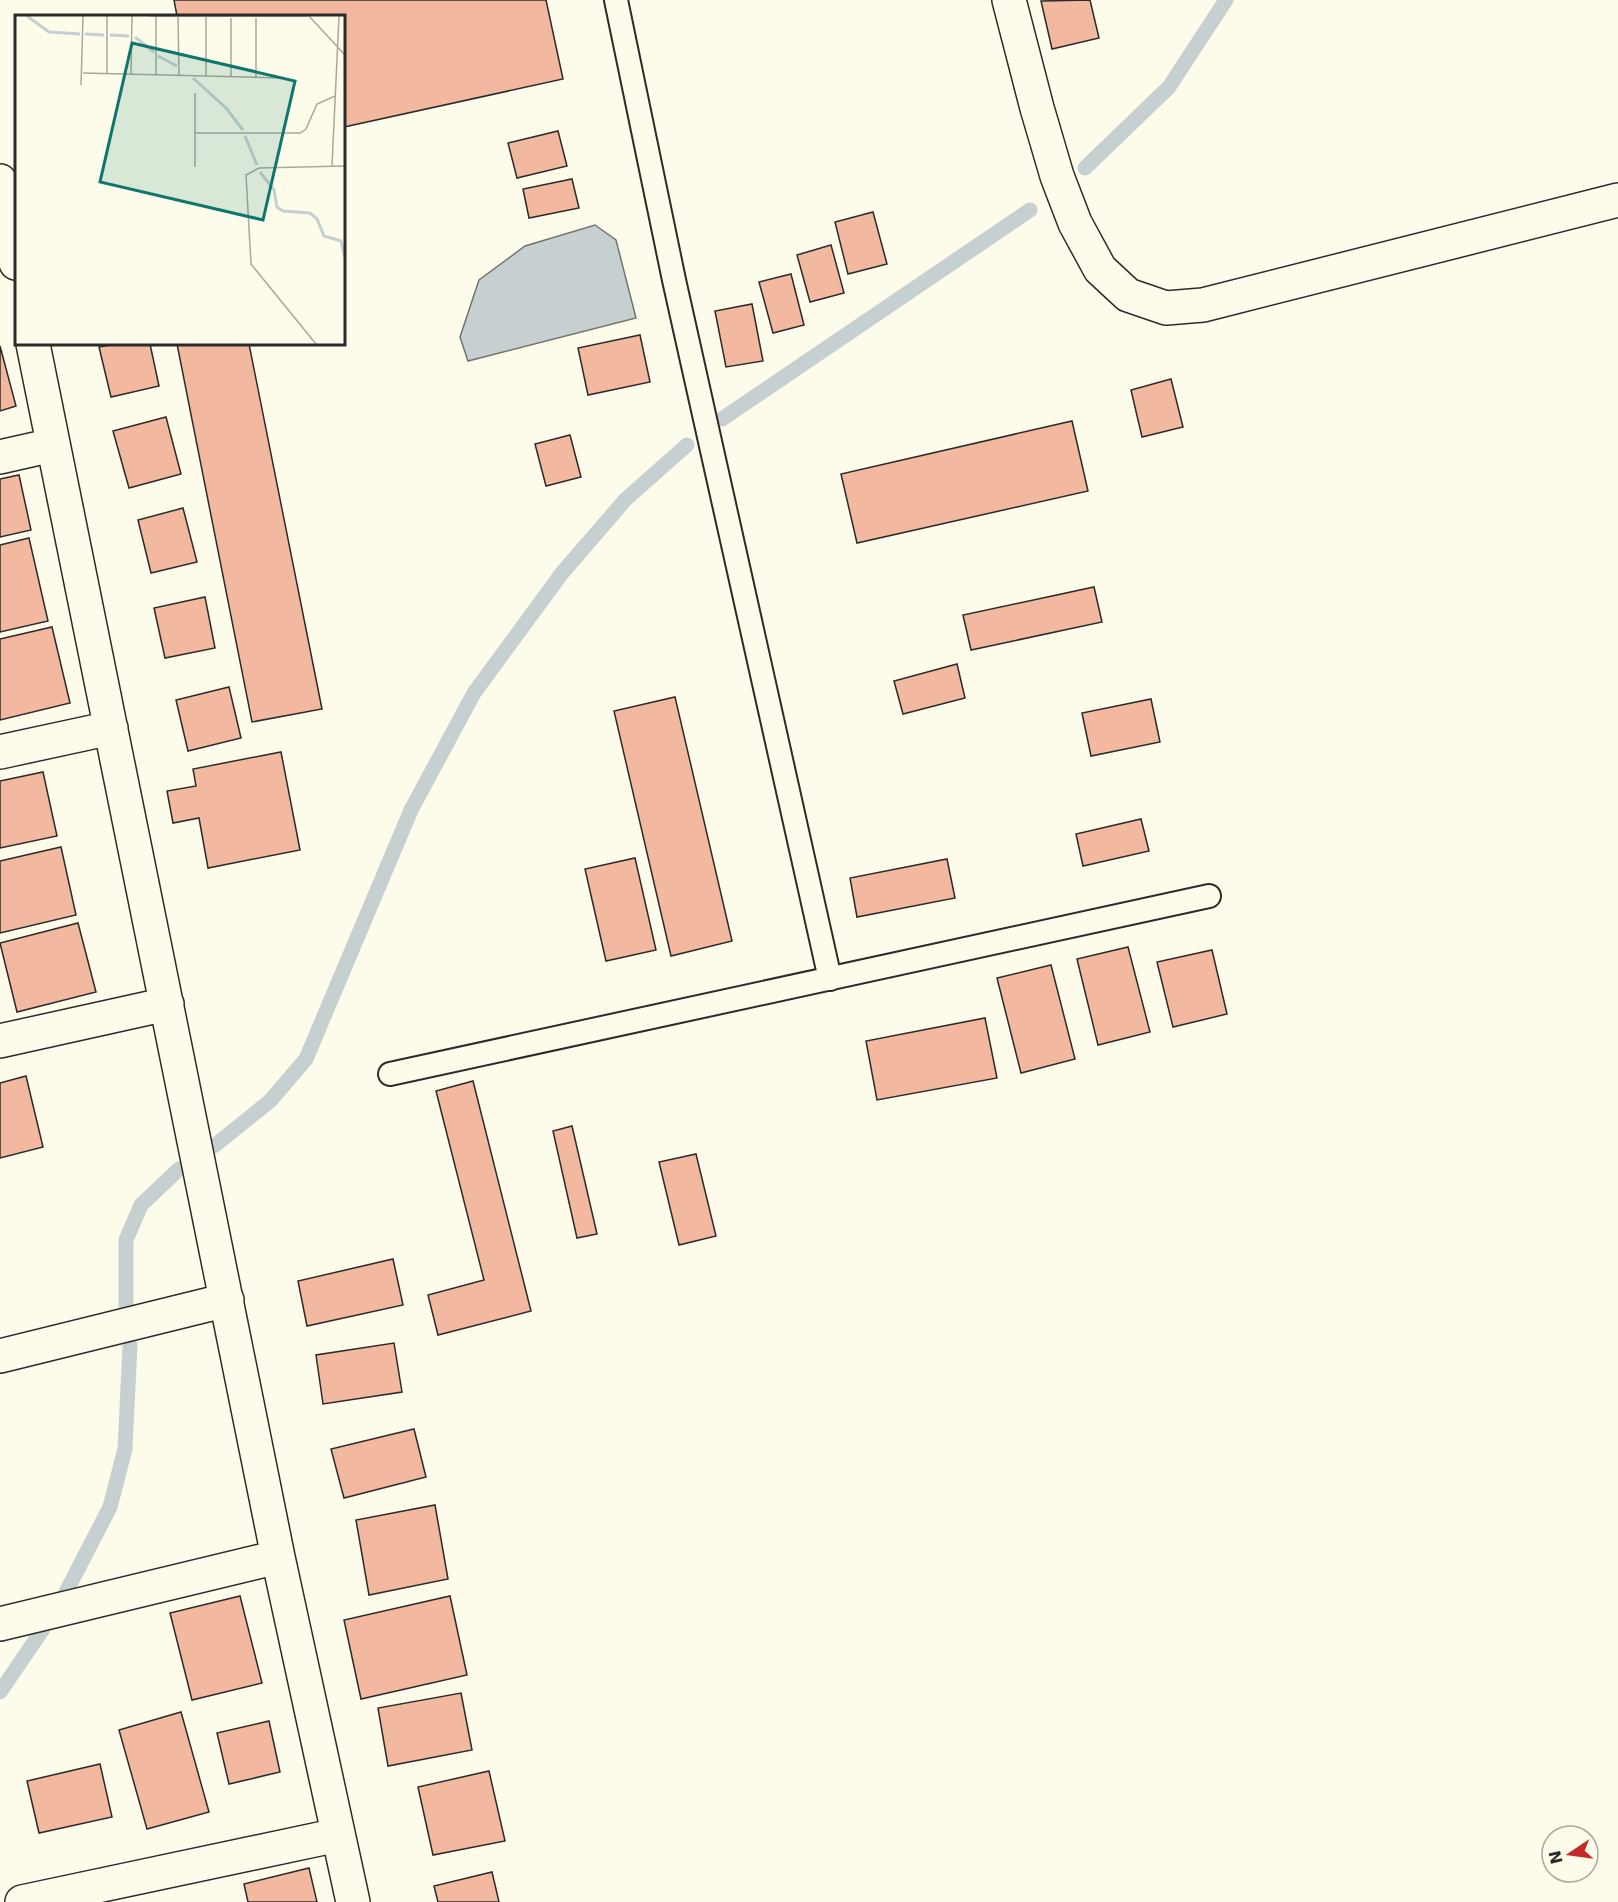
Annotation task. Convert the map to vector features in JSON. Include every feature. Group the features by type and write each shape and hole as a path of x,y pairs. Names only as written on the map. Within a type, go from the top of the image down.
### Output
{"street":[{"path":"1009,0 1053,165 1075,223 1100,269 1128,295 1166,308 1203,305 1618,200"},
{"path":"0,181 15,258"},
{"path":"33,345 278,1557 353,1902"},
{"path":"0,457 53,446"},
{"path":"0,752 111,728"},
{"path":"0,1041 167,1004"},
{"path":"0,1356 227,1300"},
{"path":"0,1623 278,1557"},
{"path":"22,1902 338,1835"}],"lane":[{"path":"616,0 679,303 830,979"},
{"path":"390,1074 1209,896"}],"shaded area":[{"path":"595,225 616,240 636,318 468,361 460,337 479,280 525,246"}],"building":[{"path":"174,0 546,0 563,79 345,127 345,15 177,15"},
{"path":"1090,0 1099,38 1052,49 1041,1"},
{"path":"558,131 567,166 517,178 508,143"},
{"path":"572,179 579,208 529,218 523,189"},
{"path":"873,212 887,264 848,274 835,222"},
{"path":"831,245 844,293 810,302 797,255"},
{"path":"791,274 804,325 773,333 759,282"},
{"path":"752,304 763,361 726,367 715,311"},
{"path":"640,335 650,382 588,395 578,348"},
{"path":"150,345 159,386 111,397 99,347"},
{"path":"177,345 249,345 322,709 252,722"},
{"path":"0,346 16,406 0,411"},
{"path":"1171,379 1183,427 1142,437 1131,390"},
{"path":"166,417 181,474 129,488 113,431"},
{"path":"1072,421 1088,491 857,543 841,474"},
{"path":"570,435 581,477 546,486 535,444"},
{"path":"19,475 31,530 0,537 0,479"},
{"path":"183,508 197,562 151,573 138,520"},
{"path":"29,538 48,621 0,632 0,545"},
{"path":"1094,587 1102,622 971,650 963,615"},
{"path":"205,597 215,648 165,658 154,608"},
{"path":"52,627 70,703 0,720 0,639"},
{"path":"957,664 965,698 903,714 894,681"},
{"path":"229,687 241,738 188,751 176,700"},
{"path":"675,697 732,941 671,956 614,711"},
{"path":"1151,699 1160,742 1091,756 1082,713"},
{"path":"281,752 300,850 208,868 199,818 173,823 167,791 196,786 193,769"},
{"path":"43,772 57,836 0,848 0,781"},
{"path":"1141,819 1149,851 1083,866 1076,834"},
{"path":"61,847 76,915 0,933 0,861"},
{"path":"635,858 656,950 606,961 585,869"},
{"path":"947,859 955,898 857,917 850,878"},
{"path":"78,923 96,992 17,1012 0,943"},
{"path":"1128,947 1150,1032 1098,1045 1077,959"},
{"path":"1212,950 1227,1014 1173,1027 1157,962"},
{"path":"1051,965 1075,1059 1021,1073 997,978"},
{"path":"985,1018 997,1078 877,1100 866,1041"},
{"path":"26,1076 43,1147 0,1158 0,1083"},
{"path":"473,1081 531,1311 438,1335 428,1295 484,1280 436,1091"},
{"path":"572,1126 597,1234 577,1238 553,1131"},
{"path":"696,1154 716,1236 679,1245 659,1162"},
{"path":"393,1259 403,1305 307,1326 298,1281"},
{"path":"394,1343 402,1392 323,1404 316,1355"},
{"path":"414,1429 426,1477 344,1498 331,1449"},
{"path":"435,1505 448,1579 369,1595 356,1520"},
{"path":"240,1596 262,1683 192,1700 170,1613"},
{"path":"450,1596 467,1675 361,1699 344,1620"},
{"path":"461,1693 472,1750 388,1766 378,1708"},
{"path":"181,1712 209,1812 147,1829 119,1730"},
{"path":"269,1721 280,1772 229,1784 217,1733"},
{"path":"100,1764 112,1817 39,1833 27,1781"},
{"path":"489,1771 505,1841 433,1855 418,1787"},
{"path":"309,1868 317,1902 248,1902 244,1884"},
{"path":"492,1872 499,1902 438,1902 434,1886"}],"waterway":[{"path":"1085,168 1169,87 1226,0"},
{"path":"722,419 1030,210"},
{"path":"214,1146 270,1101 306,1059 411,810 474,693 562,573 626,499 687,445"},
{"path":"126,1305 126,1240 141,1205 179,1169"},
{"path":"66,1592 110,1507 125,1449 130,1345"},
{"path":"0,1692 43,1629"}]}
